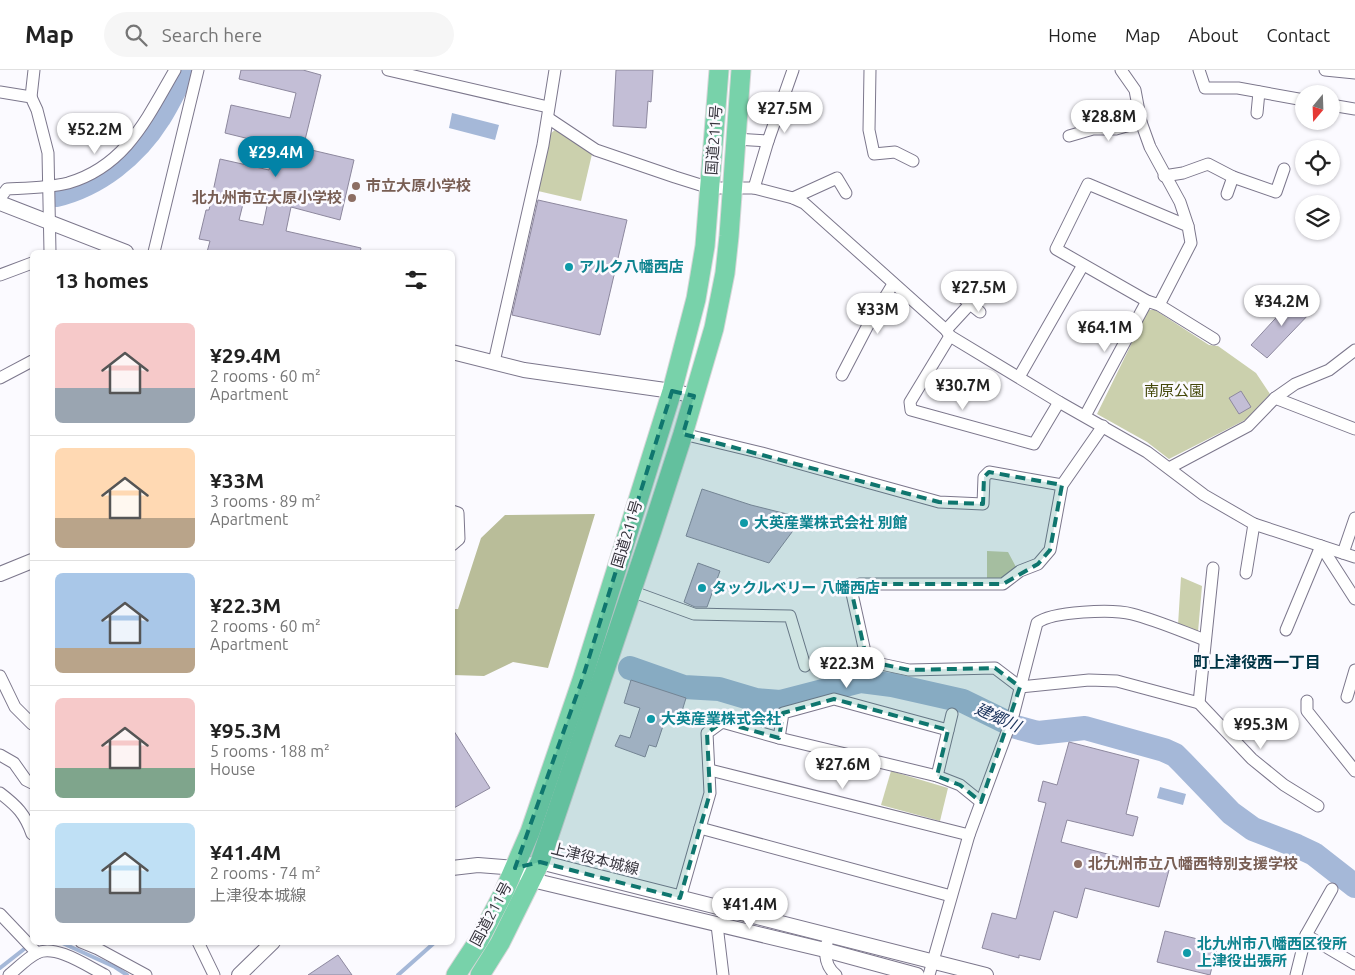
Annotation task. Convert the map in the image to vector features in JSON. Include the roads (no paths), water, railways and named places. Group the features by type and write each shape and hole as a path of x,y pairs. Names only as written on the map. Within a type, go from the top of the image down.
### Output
{"highway":[{"name":"国道211号","path":"456,975 479,940 503,894 530,832 582,680 672,391 696,299 705,246 719,70"},
{"name":"国道211号","path":"480,975 500,943 540,862 683,434 714,328 725,273 741,70"}],"street":[{"path":"34,70 31,97 38,110 48,153 47,186 50,250"},
{"path":"0,198 7,189 47,186 76,179 113,159 132,141 175,70"},
{"path":"388,70 548,112 596,150 710,188 754,188 793,198 814,211 948,333 1059,402 1146,452 1204,495 1254,524 1355,557"},
{"path":"494,362 548,112 555,70"},
{"path":"754,188 793,70"},
{"path":"870,70 869,130 874,154 895,152 914,161"},
{"path":"1122,70 1135,90 1141,122 1150,147 1164,176 1180,202 1188,226 1191,243 1159,305"},
{"path":"1199,70 1205,88 1238,88 1295,98"},
{"path":"1325,70 1355,73"},
{"path":"154,250 195,71"},
{"path":"0,92 31,97"},
{"path":"1257,112 1259,92"},
{"path":"1340,106 1355,109"},
{"path":"1069,136 1093,129 1116,129 1141,122"},
{"path":"735,139 768,141"},
{"path":"1164,176 1183,173 1208,164 1233,177 1276,192 1284,169"},
{"path":"1227,194 1233,177"},
{"path":"793,198 837,178 846,193"},
{"path":"1188,226 1088,184 1056,249 1147,301 1159,305 1214,339"},
{"path":"0,203 121,250"},
{"path":"0,275 30,264"},
{"path":"1019,377 1083,265"},
{"path":"842,376 867,327 893,284"},
{"path":"960,295 980,312"},
{"path":"1085,416 1147,301"},
{"path":"970,304 948,333 910,402 911,410 1034,444 1059,402"},
{"path":"1169,468 1248,426 1275,398 1295,384 1329,370 1355,350"},
{"path":"455,353 524,370 672,391 694,396"},
{"path":"0,378 30,361"},
{"path":"1275,398 1355,428"},
{"path":"1103,426 1062,485 1050,550 1038,564 1020,571 1003,584 860,584 851,589 867,660 909,670 995,668 1020,687 1089,680 1117,681 1198,704 1252,759 1284,785 1318,806"},
{"path":"683,434 762,453 939,502 983,504 984,477 989,472 1062,485"},
{"path":"455,512 458,513 459,539 455,542"},
{"path":"1343,553 1355,518"},
{"path":"1246,573 1254,524"},
{"path":"1321,546 1355,599"},
{"path":"1286,630 1321,546"},
{"path":"0,574 30,562"},
{"path":"1198,704 1214,568"},
{"path":"630,591 694,614 790,616 805,666"},
{"path":"931,968 969,835 980,802 987,791 1012,719 1037,623 1043,618 1082,612 1130,614 1205,640"},
{"path":"1347,697 1355,670"},
{"path":"0,676 15,707 30,722"},
{"path":"779,738 783,713 834,699 948,730"},
{"path":"1307,701 1307,711 1355,771"},
{"path":"937,776 952,714"},
{"path":"680,898 710,793 707,733 722,722 779,738 937,776 960,785 980,802"},
{"path":"0,755 14,763 26,780 30,782"},
{"path":"710,770 969,835"},
{"path":"0,793 13,803 27,819 30,828"},
{"path":"700,828 951,896"},
{"name":"上津役本城線","path":"514,868 540,862 829,935 931,968 986,975"},
{"path":"455,868 478,865 514,868 532,880 825,950 918,975"},
{"path":"1296,975 1306,935 1332,889"},
{"path":"0,914 36,952"},
{"path":"717,925 723,975"},
{"path":"829,935 825,950 827,964 836,975"},
{"path":"1306,935 1355,964"},
{"path":"88,945 146,975"},
{"path":"199,945 214,975"},
{"path":"239,975 271,945"},
{"path":"9,975 36,952 62,949 105,975"}],"water":[{"path":"452,113 499,125 495,140 449,128"},
{"path":"1160,787 1186,794 1183,805 1157,798"}],"waterway":[{"path":"56,195 87,184 115,167 127,156 150,132 185,70"},
{"name":"建郷川","path":"630,668 684,687 719,689 756,700 780,702 861,681 892,685 963,701 1016,727 1038,733 1085,728 1164,750 1175,755 1231,813 1253,829 1314,854 1355,886"},
{"name":"建郷川","path":"67,945 115,967 127,975"},
{"name":"建郷川","path":"398,975 432,945"},
{"name":"建郷川","path":"0,968 28,946"}],"place":[{"name":"市立大原小学校","path":"356,186"},
{"name":"北九州市立大原小学校","path":"352,198"},
{"name":"アルク八幡西店","path":"569,267"},
{"name":"大英産業株式会社 別館","path":"744,523"},
{"name":"タックルベリー 八幡西店","path":"702,588"},
{"name":"大英産業株式会社","path":"651,719"},
{"name":"北九州市立八幡西特別支援学校","path":"1078,864"},
{"name":"北九州市八幡西区役所 上津役出張所","path":"1187,953"}],"district":[{"name":"町上津役西一丁目","path":"1257,662"}],"park label":[{"name":"南原公園","path":"1174,391"}]}
